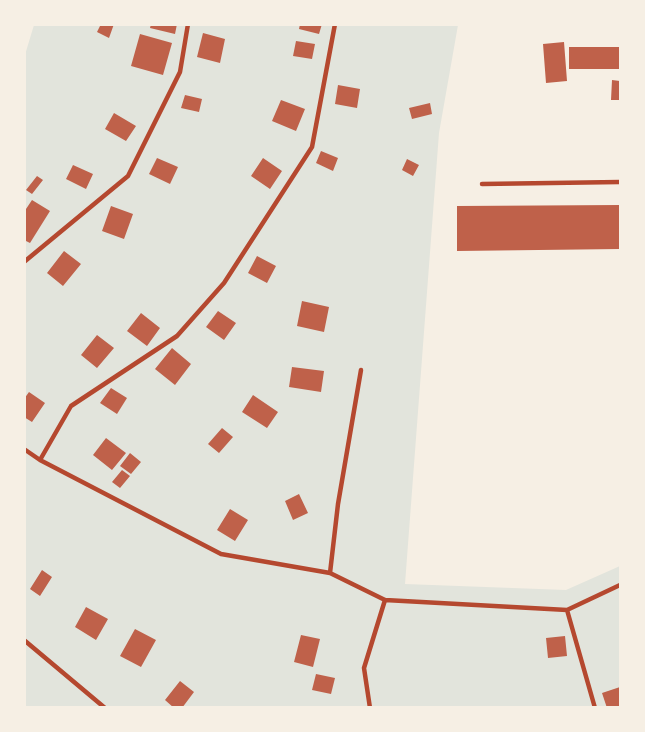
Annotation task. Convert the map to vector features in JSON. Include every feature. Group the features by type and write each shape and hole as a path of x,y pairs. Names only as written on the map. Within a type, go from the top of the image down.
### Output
{"lane":[{"path":"24,262 128,176 180,72 188,24"},
{"path":"40,460 71,405 177,336 224,283 312,147 335,24"},
{"path":"482,184 621,181"},
{"path":"330,573 338,504 361,370"},
{"path":"24,449 40,460 221,554 330,573 385,600 567,610 621,585"},
{"path":"370,708 364,668 385,600"},
{"path":"567,610 595,708"},
{"path":"24,640 105,708"}],"shaded area":[{"path":"34,25 458,25 439,133 405,584 566,590 620,566 620,707 25,708 24,58"}],"building":[{"path":"101,24 114,24 109,38 97,32"},
{"path":"151,24 177,24 175,34 150,28"},
{"path":"300,24 322,24 319,34 299,29"},
{"path":"203,33 225,39 220,63 197,57"},
{"path":"140,34 172,43 163,75 131,66"},
{"path":"296,41 315,44 312,59 293,56"},
{"path":"564,42 567,81 546,83 543,44"},
{"path":"569,47 620,47 620,69 569,69"},
{"path":"612,80 620,81 620,100 611,100"},
{"path":"338,85 360,89 357,108 335,104"},
{"path":"185,95 202,99 199,112 181,108"},
{"path":"281,100 305,109 296,131 272,121"},
{"path":"430,103 432,114 412,119 409,108"},
{"path":"114,113 136,126 126,141 105,129"},
{"path":"321,151 338,158 333,171 316,163"},
{"path":"157,158 178,167 170,184 149,174"},
{"path":"263,158 282,171 270,189 251,176"},
{"path":"407,159 419,165 413,176 402,170"},
{"path":"73,165 93,174 86,189 66,179"},
{"path":"37,176 43,180 32,194 26,190"},
{"path":"32,200 50,211 30,243 24,240 24,212"},
{"path":"620,205 620,249 457,251 457,206"},
{"path":"111,206 133,214 124,239 102,231"},
{"path":"64,251 81,264 63,286 47,273"},
{"path":"257,256 276,266 267,283 248,273"},
{"path":"302,301 329,307 324,332 297,326"},
{"path":"218,311 236,323 224,340 206,327"},
{"path":"141,313 160,328 147,346 127,331"},
{"path":"97,335 114,348 97,368 81,355"},
{"path":"172,348 191,364 175,385 155,369"},
{"path":"292,367 324,371 321,392 289,387"},
{"path":"111,388 127,398 117,414 100,403"},
{"path":"29,392 45,403 32,422 24,417 24,399"},
{"path":"253,395 278,412 267,428 242,412"},
{"path":"222,428 233,437 219,453 208,444"},
{"path":"106,438 126,453 112,470 93,455"},
{"path":"130,453 141,462 131,474 120,466"},
{"path":"122,470 130,476 120,488 112,482"},
{"path":"299,494 308,513 293,520 285,501"},
{"path":"230,509 248,520 235,541 217,530"},
{"path":"42,570 52,577 40,596 30,589"},
{"path":"86,607 108,619 96,640 75,627"},
{"path":"135,629 156,640 141,667 120,656"},
{"path":"301,635 320,639 313,667 294,662"},
{"path":"565,636 567,656 548,658 546,638"},
{"path":"316,674 335,678 331,694 312,690"},
{"path":"180,681 194,692 182,708 174,708 165,700"},
{"path":"620,687 620,708 607,708 602,693"}]}
